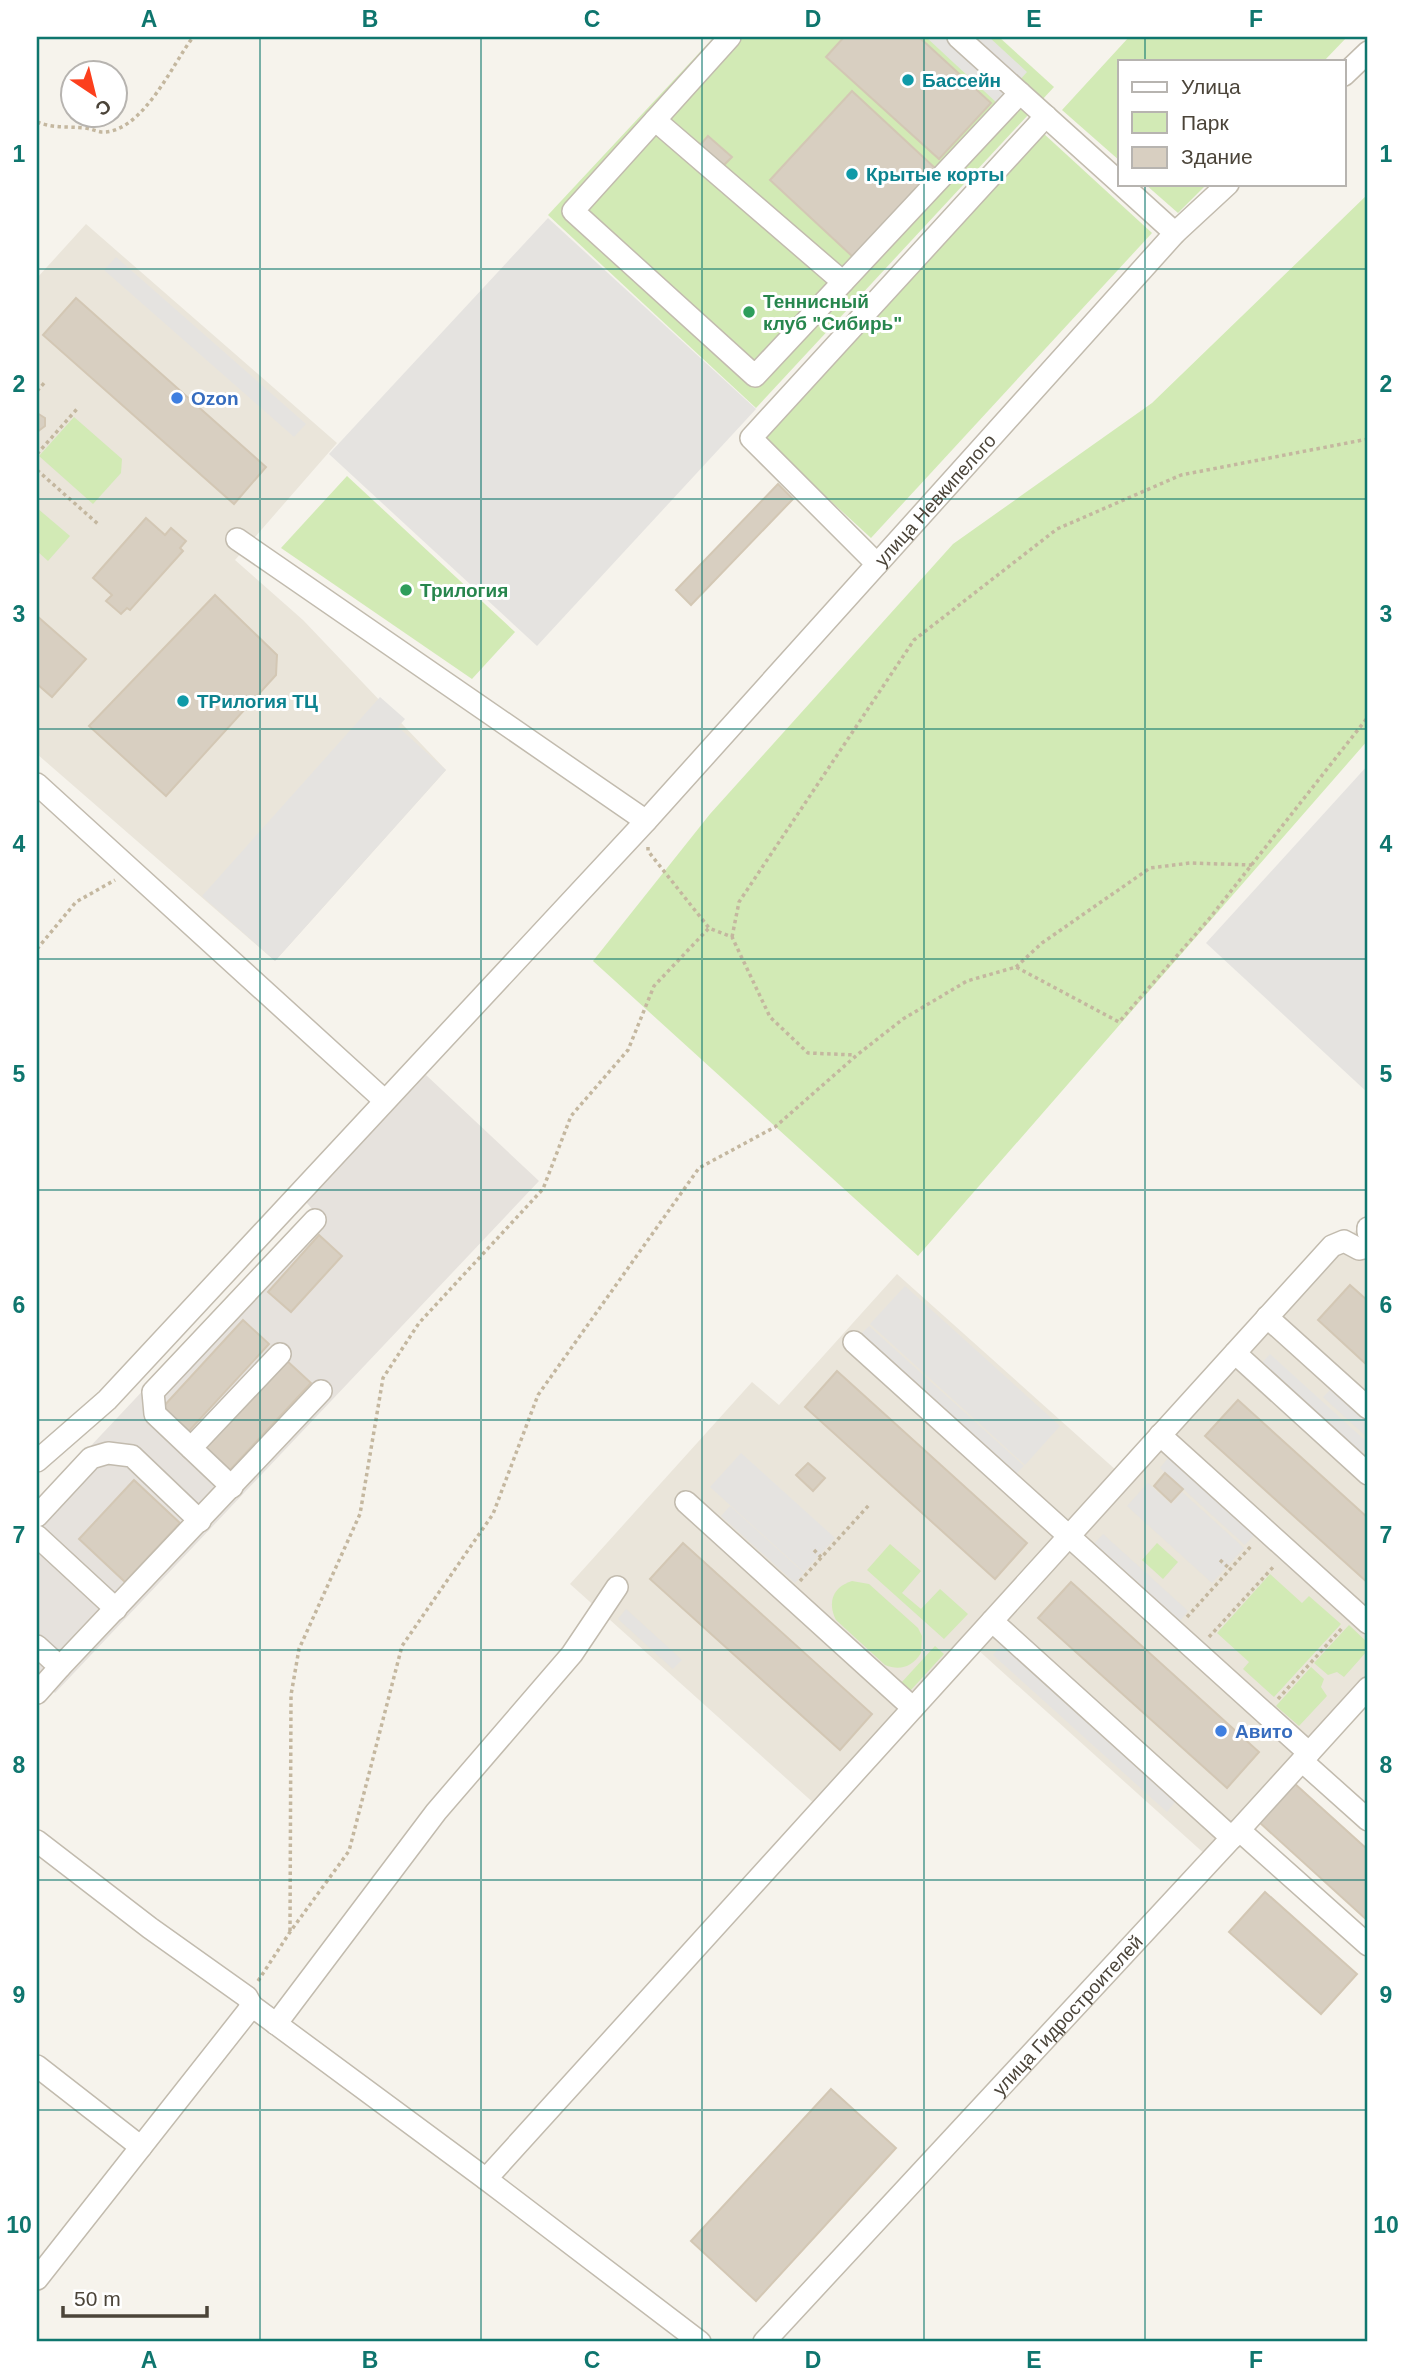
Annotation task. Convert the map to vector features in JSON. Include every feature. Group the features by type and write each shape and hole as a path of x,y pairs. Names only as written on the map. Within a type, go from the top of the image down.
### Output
{"street":[{"path":"730,37 573,211 755,376 1020,93"},
{"path":"958,37 1118,181"},
{"path":"1346,73 1368,52"},
{"path":"877,564 751,438 1046,116"},
{"path":"655,120 843,282"},
{"path":"1123,186 1175,233"},
{"name":"улица Невкипелого","path":"37,1461 107,1400 646,821 1175,233 1226,186"},
{"path":"237,539 646,821"},
{"path":"37,784 384,1100"},
{"path":"232,1487 155,1414 153,1392 315,1220"},
{"path":"486,2179 1337,1242 1344,1241 1359,1249 1368,1247"},
{"path":"1267,1317 1368,1408"},
{"path":"854,1342 1265,1713 1368,1820"},
{"path":"1234,1353 1368,1474"},
{"path":"191,1448 280,1354"},
{"path":"37,1693 321,1391"},
{"path":"1160,1435 1362,1618"},
{"path":"37,1516 91,1458 108,1453 132,1456 200,1521"},
{"path":"686,1502 913,1708"},
{"path":"37,1536 116,1609"},
{"path":"276,2024 436,1812 572,1654 617,1587"},
{"path":"992,1621 1235,1834 1368,1945"},
{"path":"37,1646 60,1667"},
{"name":"улица Гидростроителей","path":"764,2342 1368,1688"},
{"path":"37,1841 700,2342"},
{"path":"37,2279 250,2002"},
{"path":"37,2066 141,2147"}],"path":[{"path":"37,122 57,128 83,128 103,132 132,122 145,108 193,37"},
{"path":"37,391 46,381"},
{"path":"37,454 78,409"},
{"path":"857,1055 808,1053 770,1017 732,937 739,902 914,639 1057,529 1181,475 1368,439"},
{"path":"37,470 98,524"},
{"path":"1016,967 1119,1022 1209,919 1368,717"},
{"path":"646,821 648,851 709,928 732,937"},
{"path":"250,2002 290,1932 349,1851 402,1646 493,1514 538,1395 699,1168 775,1127 903,1018 967,981 1016,967 1042,943 1150,868 1190,863 1252,865"},
{"path":"37,949 76,902 132,870"},
{"path":"290,1932 291,1695 299,1649 360,1514 383,1378 419,1323 543,1189 571,1116 628,1050 654,986 709,928"},
{"path":"788,1594 869,1505"},
{"path":"1174,1631 1265,1530"},
{"path":"814,1550 821,1557"},
{"path":"1196,1651 1288,1551"},
{"path":"1220,1560 1230,1569"},
{"path":"1265,1713 1362,1618"}],"shaded area":[{"path":"926,37 989,37 1027,72 998,104"},
{"path":"548,218 756,409 537,646 329,454"},
{"path":"86,224 337,443 235,560 303,620 446,770 275,961 37,754 37,278"},
{"path":"116,257 306,424 294,437 104,270"},
{"path":"380,697 405,719 398,727 446,770 275,961 202,896"},
{"path":"1368,765 1368,1093 1206,943"},
{"path":"426,1075 539,1181 55,1693 37,1676 37,1503 313,1210 306,1202"},
{"path":"1357,1229 1368,1239 1368,1677 1207,1856 977,1649"},
{"path":"897,1274 1117,1471 817,1806 570,1584 752,1382 779,1405"},
{"path":"905,1286 1060,1426 1025,1465 870,1324"},
{"path":"869,1326 1024,1466 1015,1475 860,1335"},
{"path":"1270,1354 1368,1443 1361,1454 1261,1364"},
{"path":"1332,1388 1368,1421 1368,1438 1323,1397"},
{"path":"741,1453 835,1538 804,1572 710,1487"},
{"path":"1168,1458 1254,1535 1245,1545 1160,1468"},
{"path":"1148,1483 1171,1504 1182,1492 1244,1548 1212,1583 1127,1506"},
{"path":"730,1506 804,1573 795,1583 721,1516"},
{"path":"1103,1534 1188,1611 1180,1621 1094,1544"},
{"path":"626,1609 682,1660 673,1669 618,1619"},
{"path":"1001,1645 1175,1802 1167,1812 993,1655"}],"green space":[{"name":"Теннисный клуб \"Сибирь\"","path":"714,37 999,37 1054,87 756,408 548,215"},
{"path":"1129,37 1347,37 1325,60 1118,60 1118,159 1062,110"},
{"path":"1043,133 1152,233 871,538 762,438"},
{"path":"1147,186 1205,186 1178,213"},
{"path":"1368,194 1368,740 918,1256 593,961 710,814 953,544 1152,403"},
{"path":"74,417 122,459 121,473 93,504 39,456"},
{"name":"Трилогия","path":"347,476 515,632 472,679 281,548"},
{"path":"37,508 70,536 48,561 37,551"},
{"path":"1157,1543 1178,1562 1163,1579 1142,1560"},
{"path":"890,1544 921,1571 902,1593 921,1609 940,1589 968,1614 944,1639 867,1570"},
{"path":"1270,1574 1302,1603 1309,1596 1341,1624 1274,1697 1243,1669 1249,1662 1217,1633"},
{"path":"852,1581 869,1584 918,1628 922,1636 921,1653 914,1662 901,1668 885,1665 836,1620 832,1601 836,1591"},
{"path":"1349,1625 1368,1643 1368,1650 1344,1677 1337,1672 1328,1675 1314,1663"},
{"path":"935,1646 944,1654 910,1691 901,1683"},
{"path":"1311,1667 1324,1679 1321,1687 1327,1696 1299,1726 1276,1706"}],"building":[{"name":"Бассейн","path":"844,37 919,37 991,103 939,159 826,57"},
{"name":"Крытые корты","path":"852,91 935,168 853,257 770,180"},
{"path":"708,136 732,157 723,166 700,145"},
{"path":"76,298 266,467 234,504 43,335"},
{"path":"37,413 45,418 45,426 37,432"},
{"path":"778,484 793,499 691,605 676,590"},
{"path":"146,518 165,535 171,528 186,541 180,548 183,551 130,610 127,608 121,614 106,601 112,595 93,578"},
{"name":"ТРилогия ТЦ","path":"215,595 277,655 276,675 166,796 89,726"},
{"path":"37,616 86,659 52,697 37,684"},
{"path":"319,1235 342,1256 291,1312 268,1292"},
{"path":"1350,1285 1368,1301 1368,1366 1318,1320"},
{"path":"243,1320 269,1344 188,1432 162,1408"},
{"path":"285,1359 311,1383 230,1470 204,1446"},
{"path":"837,1371 1027,1543 995,1579 805,1407"},
{"path":"1238,1400 1368,1518 1368,1583 1205,1436"},
{"path":"808,1463 825,1478 813,1491 796,1475"},
{"path":"1165,1473 1183,1489 1171,1502 1154,1486"},
{"path":"134,1480 180,1523 125,1582 79,1539"},
{"path":"683,1543 872,1714 840,1750 650,1579"},
{"path":"1071,1582 1259,1752 1227,1788 1038,1618"},
{"path":"1294,1783 1368,1850 1368,1921 1259,1822"},
{"path":"1265,1892 1357,1974 1321,2014 1229,1932"},
{"path":"831,2089 896,2148 756,2301 691,2241"}],"place":[{"name":"Бассейн","path":"908,80"},
{"name":"Крытые корты","path":"852,174"},
{"name":"Теннисный клуб \"Сибирь\"","path":"749,312"},
{"name":"Ozon","path":"177,398"},
{"name":"Трилогия","path":"406,590"},
{"name":"ТРилогия ТЦ","path":"183,701"},
{"name":"Авито","path":"1221,1731"}]}
